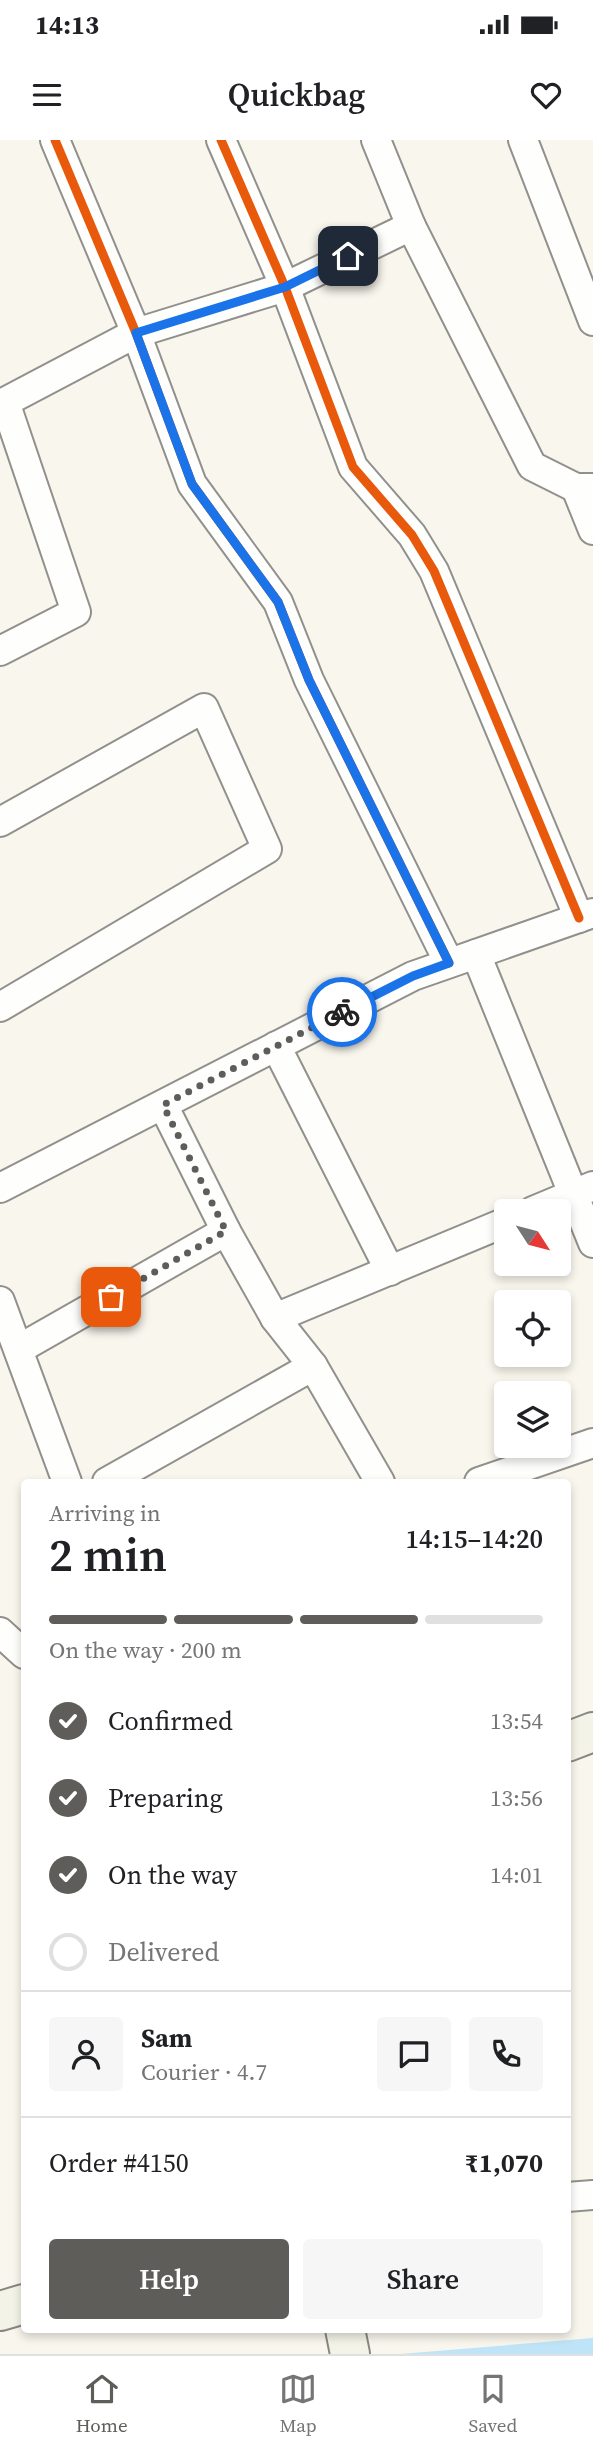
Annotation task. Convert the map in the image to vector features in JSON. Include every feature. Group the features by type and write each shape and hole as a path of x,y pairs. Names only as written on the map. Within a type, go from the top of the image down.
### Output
{"street":[{"path":"55,140 136,333 192,484 278,602 309,680 449,963"},
{"path":"0,1188 413,976 586,916 434,571 412,535 353,467 285,287 221,140"},
{"path":"376,140 411,226 532,466 585,488 593,530"},
{"path":"523,140 593,321"},
{"path":"0,651 76,612 2,399 136,333 285,287 411,226"},
{"path":"0,822 204,708 267,849 0,1007"},
{"path":"476,954 583,1191 593,1243"},
{"path":"276,1046 390,1271"},
{"path":"163,1105 226,1231 275,1318 313,1366 378,1479"},
{"path":"563,1199 583,1191"},
{"path":"275,1318 494,1227"},
{"path":"19,1349 226,1231"},
{"path":"0,1301 65,1479"},
{"path":"112,1479 313,1366"},
{"path":"488,1479 593,1443"},
{"path":"0,1632 21,1651"},
{"path":"571,1740 593,1732"},
{"path":"571,2197 593,2195"},
{"path":"0,2311 21,2305"}],"water":[{"path":"593,2338 593,2354 400,2354"}],"cycle path":[{"path":"55,140 136,333 192,484 278,602 309,680 449,963"},
{"path":"221,140 285,287 353,467 412,535 434,571 579,918"}],"way so far":[{"path":"111,1297 226,1231 163,1105 342,1012"}],"route":[{"path":"342,1012 413,976 449,963 309,680 278,602 192,484 136,333 285,287 348,256"}]}
